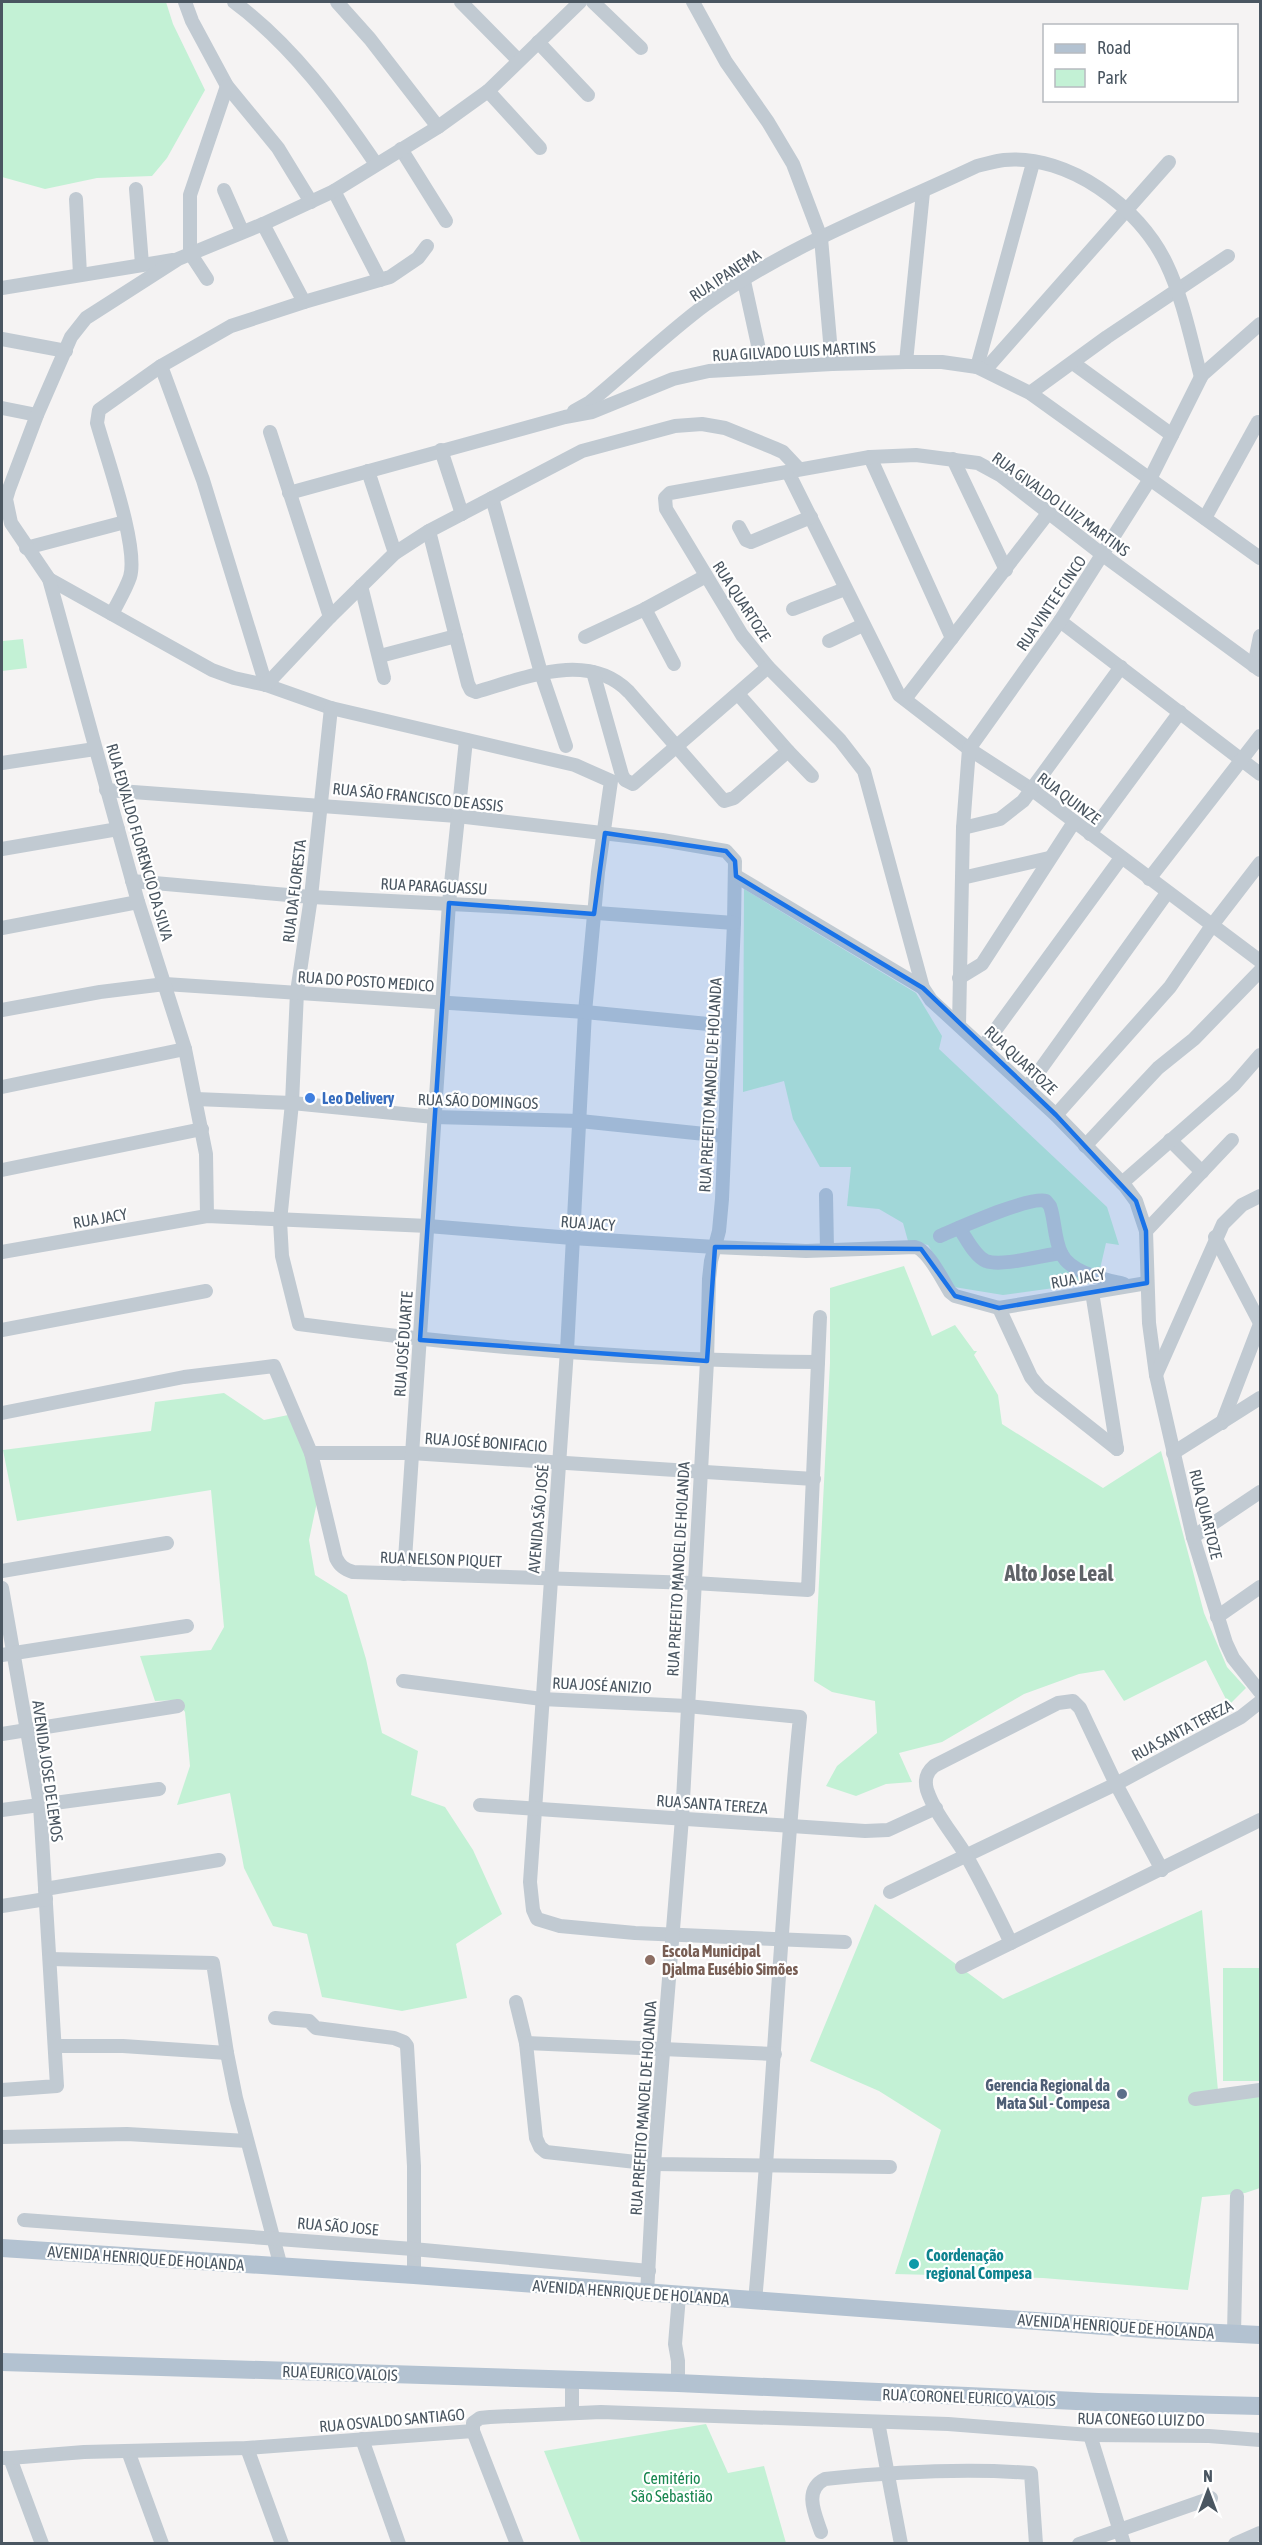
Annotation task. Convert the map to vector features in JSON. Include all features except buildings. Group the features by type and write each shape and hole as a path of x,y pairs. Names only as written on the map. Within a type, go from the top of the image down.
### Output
{"main road":[{"name":"AVENIDA HENRIQUE DE HOLANDA","path":"2,2248 1260,2335"},
{"name":"RUA EURICO VALOIS","path":"2,2362 678,2383"},
{"name":"RUA CORONEL EURICO VALOIS","path":"678,2383 831,2391 1260,2406"}],"street":[{"path":"185,2 192,21 226,86 279,148 311,202"},
{"path":"234,2 258,19 330,97 376,164"},
{"path":"337,2 370,39 438,127"},
{"path":"5,486 76,330 86,318 184,256 263,224 334,191 438,127 488,91 580,2"},
{"path":"594,2 641,48"},
{"path":"693,2 726,62 768,122 793,164 821,238 832,364"},
{"path":"469,4 518,60"},
{"path":"538,42 588,95"},
{"path":"184,256 192,187 226,86"},
{"path":"488,91 540,148"},
{"path":"401,149 446,220"},
{"name":"RUA IPANEMA","path":"565,417 590,402 706,305 744,281 821,238 977,166 1004,160 1033,163 1068,171 1104,191 1126,209 1153,240 1167,264 1202,376"},
{"path":"981,369 1169,162"},
{"path":"981,369 1033,163"},
{"path":"136,189 142,264"},
{"path":"224,190 242,231"},
{"path":"334,191 380,280"},
{"path":"906,362 922,192"},
{"path":"76,199 80,274"},
{"path":"263,224 303,302"},
{"path":"112,614 130,575 125,522 97,423 97,416 102,407 161,366 231,326 398,273 418,258 427,246"},
{"path":"2,288 184,256"},
{"path":"184,256 207,279"},
{"path":"1030,393 1228,256"},
{"path":"744,281 763,368"},
{"path":"1202,376 1260,324"},
{"path":"2,339 66,351"},
{"name":"RUA GILVADO LUIS MARTINS","path":"289,494 441,450 599,410 623,397 673,379 709,371 832,364 942,362 981,369 1030,393 1260,558"},
{"path":"1072,363 1172,435"},
{"path":"161,366 203,480 266,685"},
{"name":"RUA VINTE E CINCO","path":"969,749 1060,621 1103,555 1150,479 1202,376"},
{"path":"2,408 37,415"},
{"path":"1205,518 1258,422"},
{"path":"266,685 360,586 395,553 429,531 582,451 636,435 686,424 712,425 757,440 783,452 794,470"},
{"path":"270,432 330,617"},
{"path":"441,450 462,514"},
{"name":"RUA GIVALDO LUIZ MARTINS","path":"670,493 870,457 916,455 978,463 1000,475 1103,555 1258,667"},
{"path":"870,457 952,638"},
{"path":"953,459 1006,570"},
{"name":"RUA QUINZE","path":"794,470 811,517 896,691 969,749 1031,789 1260,961"},
{"path":"368,471 395,553"},
{"name":"RUA EDVALDO FLORENCIO DA SILVA","path":"5,486 7,512 11,524 49,579 138,902 185,1049 206,1154 207,1216"},
{"name":"RUA QUARTOZE","path":"670,493 665,498 666,509 742,636 768,667 840,740 864,771 923,988 931,1000 958,1026 1056,1115 1122,1183 1136,1202 1146,1231 1151,1348 1193,1537 1217,1617 1233,1658 1260,1692"},
{"path":"492,498 541,673 566,746"},
{"path":"905,699 1049,512"},
{"path":"739,527 746,540 751,542 811,517"},
{"path":"26,548 125,522"},
{"path":"429,531 471,690 476,692 541,673 573,669 593,672 618,681 678,746 724,801 734,798 788,751"},
{"path":"585,637 645,609 706,576"},
{"path":"49,579 212,670 234,678 266,685 331,708 575,765 611,781 594,914 585,1012 580,1121"},
{"path":"360,586 384,678"},
{"path":"793,609 845,589"},
{"path":"645,609 674,664"},
{"path":"1060,621 1260,774"},
{"path":"829,641 863,625"},
{"path":"380,656 456,636"},
{"path":"1258,667 1260,636"},
{"path":"593,672 625,780 633,784 768,667"},
{"path":"963,828 1000,819 1023,801 1121,667"},
{"path":"738,694 812,776"},
{"name":"RUA DA FLORESTA","path":"331,708 311,897 297,992 292,1103 280,1221 282,1256 299,1324 420,1340"},
{"path":"1090,834 1180,712"},
{"path":"1149,879 1260,736"},
{"path":"449,903 466,740"},
{"path":"2,763 95,749"},
{"path":"958,1026 963,828 969,749"},
{"name":"RUA SÃO FRANCISCO DE ASSIS","path":"106,790 322,804 457,816 726,850"},
{"path":"959,978 982,964 1074,822"},
{"path":"2,849 118,829"},
{"name":"RUA PREFEITO MANOEL DE HOLANDA","path":"647,2294 654,2164 682,1818 693,1583 707,1361 709,1279 720,1217 736,876 735,861 726,850"},
{"path":"962,878 1049,858"},
{"path":"983,1047 1121,858"},
{"path":"1056,1115 1170,987 1213,924 1260,863"},
{"path":"736,876 923,988"},
{"name":"RUA PARAGUASSU","path":"132,881 311,897 449,903 734,924"},
{"path":"1027,1088 1167,893"},
{"path":"2,928 138,902"},
{"name":"RUA JOSÉ DUARTE","path":"404,1574 449,903"},
{"path":"1085,1146 1158,1068 1194,1039 1260,971"},
{"name":"RUA DO POSTO MEDICO","path":"2,1010 100,992 165,984 585,1012 729,1026"},
{"path":"2,1087 185,1049"},
{"path":"1122,1183 1234,1085 1260,1055"},
{"name":"RUA SÃO DOMINGOS","path":"196,1099 292,1103 434,1117 580,1121 724,1136"},
{"name":"AVENIDA SÃO JOSÉ","path":"580,1121 560,1463 535,1810 531,1882 533,1910 537,1919 560,1926 673,1934"},
{"path":"2,1170 202,1129"},
{"path":"1170,1140 1202,1172"},
{"path":"1146,1231 1232,1140"},
{"path":"826,1195 827,1250"},
{"path":"1156,1375 1215,1237 1230,1215 1242,1205 1260,1196"},
{"path":"940,1236 1041,1199 1047,1201 1051,1210 1061,1253 1069,1263 1083,1272 1129,1285"},
{"name":"RUA JACY","path":"2,1251 207,1216 428,1226 715,1247 827,1250 921,1249 955,1296 999,1308 1147,1283"},
{"path":"959,1228 985,1261 1004,1261 1061,1253"},
{"path":"1215,1237 1260,1323 1222,1423"},
{"path":"2,1330 206,1291"},
{"path":"999,1308 1031,1377 1040,1388 1117,1449 1092,1292"},
{"path":"814,1479 820,1317"},
{"path":"420,1340 707,1361 818,1362"},
{"path":"2,1413 213,1372 274,1366 311,1453"},
{"path":"1173,1453 1260,1398"},
{"name":"RUA JOSÉ BONIFACIO","path":"311,1453 411,1453 814,1479"},
{"name":"RUA NELSON PIQUET","path":"311,1453 336,1558 340,1566 347,1570 360,1572 693,1583 807,1590 814,1479"},
{"path":"1193,1537 1260,1492"},
{"path":"2,1571 167,1543"},
{"path":"1217,1617 1260,1587"},
{"name":"AVENIDA JOSE DE LEMOS","path":"2,1588 7,1654 27,1728 39,1805 50,1959"},
{"path":"7,1654 188,1626"},
{"name":"RUA JOSÉ ANIZIO","path":"403,1681 542,1699 687,1706 800,1717 789,1826"},
{"path":"1011,1943 967,1857 936,1808 927,1789 927,1771 1059,1704 1068,1700 1077,1704 1162,1870"},
{"name":"RUA SANTA TEREZA","path":"890,1892 1116,1784 1241,1717 1260,1702"},
{"path":"2,1734 27,1728 178,1706"},
{"path":"2,1810 159,1789"},
{"name":"RUA SANTA TEREZA","path":"480,1806 865,1831 888,1830 936,1808"},
{"path":"962,1966 1260,1820"},
{"path":"755,2301 767,2165 789,1826"},
{"path":"2,1906 46,1894 219,1860"},
{"path":"673,1934 845,1942"},
{"path":"2,2090 57,2086 50,1959 208,1961 214,1964 226,2053 280,2267"},
{"path":"516,2002 526,2043 534,2124 540,2147 546,2152 654,2164 890,2167"},
{"path":"275,2018 309,2021 316,2028 394,2038 404,2042 408,2050 414,2166 414,2275"},
{"path":"526,2043 774,2054"},
{"path":"56,2046 99,2045 226,2053"},
{"path":"1195,2099 1260,2090"},
{"path":"2,2137 127,2134 247,2141"},
{"path":"1234,2334 1237,2196"},
{"name":"RUA SÃO JOSE","path":"24,2220 413,2249 649,2271"},
{"path":"678,2383 675,2344 680,2296"},
{"path":"572,2379 572,2412"},
{"name":"RUA OSVALDO SANTIAGO","path":"6,2458 128,2451 247,2448 473,2431 474,2423 480,2418 572,2412 878,2422"},
{"path":"878,2422 901,2544"},
{"name":"RUA CONEGO LUIZ DO","path":"878,2422 948,2424 1090,2435 1209,2436 1260,2440"},
{"path":"473,2431 515,2543"},
{"path":"1090,2435 1122,2537"},
{"path":"362,2439 399,2544"},
{"path":"247,2448 282,2544"},
{"path":"128,2451 162,2544"},
{"path":"6,2458 42,2544"},
{"path":"821,2532 812,2497 818,2482 833,2478 888,2475 922,2470 1031,2473 1036,2544"},
{"path":"1079,2544 1122,2537 1211,2498"},
{"path":"1235,2544 1260,2533"}],"highlighted area":[{"path":"605,833 726,851 735,861 736,876 923,988 1056,1115 1136,1201 1146,1231 1147,1283 999,1308 955,1296 921,1249 715,1247 707,1361 420,1340 449,903 594,914"}],"green space":[{"path":"2,2 166,2 173,24 205,90 167,158 152,176 97,178 45,189 2,177"},
{"path":"2,630 3,641 23,639 27,668 2,671"},
{"path":"744,889 916,993 942,1036 939,1049 1107,1207 1119,1245 1106,1243 1097,1282 1003,1295 954,1287 928,1245 908,1241 903,1223 879,1209 847,1206 851,1167 820,1167 793,1119 784,1081 743,1092"},
{"path":"904,1266 932,1336 955,1325 974,1351 977,1351 974,1355 998,1395 1002,1424 1103,1488 1161,1451 1204,1613 1227,1667 1246,1688 1229,1705 1206,1660 1124,1701 1104,1670 1079,1674 1024,1694 942,1742 899,1753 912,1782 886,1784 856,1796 826,1786 837,1766 877,1733 875,1701 832,1692 814,1681 830,1363 830,1288"},
{"path":"224,1393 264,1420 293,1414 318,1497 309,1540 315,1575 347,1595 366,1659 382,1733 418,1751 411,1795 445,1807 473,1850 502,1914 456,1944 467,1998 402,2011 322,1997 307,1934 273,1926 244,1868 230,1793 177,1805 190,1766 185,1712 177,1700 155,1701 140,1656 211,1650 224,1627 211,1490 17,1521 3,1450 151,1431 155,1402"},
{"path":"875,1904 1003,1999 1202,1910 1218,2091 1260,2094 1260,2188 1245,2193 1202,2197 1188,2290 1043,2278 895,2274 941,2130 879,2091 810,2061"},
{"path":"1223,1968 1260,1968 1260,2081 1223,2081"},
{"name":"Cemitério São Sebastião","path":"706,2424 728,2473 764,2466 786,2543 581,2543 544,2451"}],"place":[{"name":"Leo Delivery","path":"310,1098"},
{"name":"Escola Municipal Djalma Eusébio Simões","path":"650,1960"},
{"name":"Gerencia Regional da Mata Sul - Compesa","path":"1122,2094"},
{"name":"Coordenação regional Compesa","path":"914,2264"}],"district":[{"name":"Alto Jose Leal","path":"1059,1573"}]}
